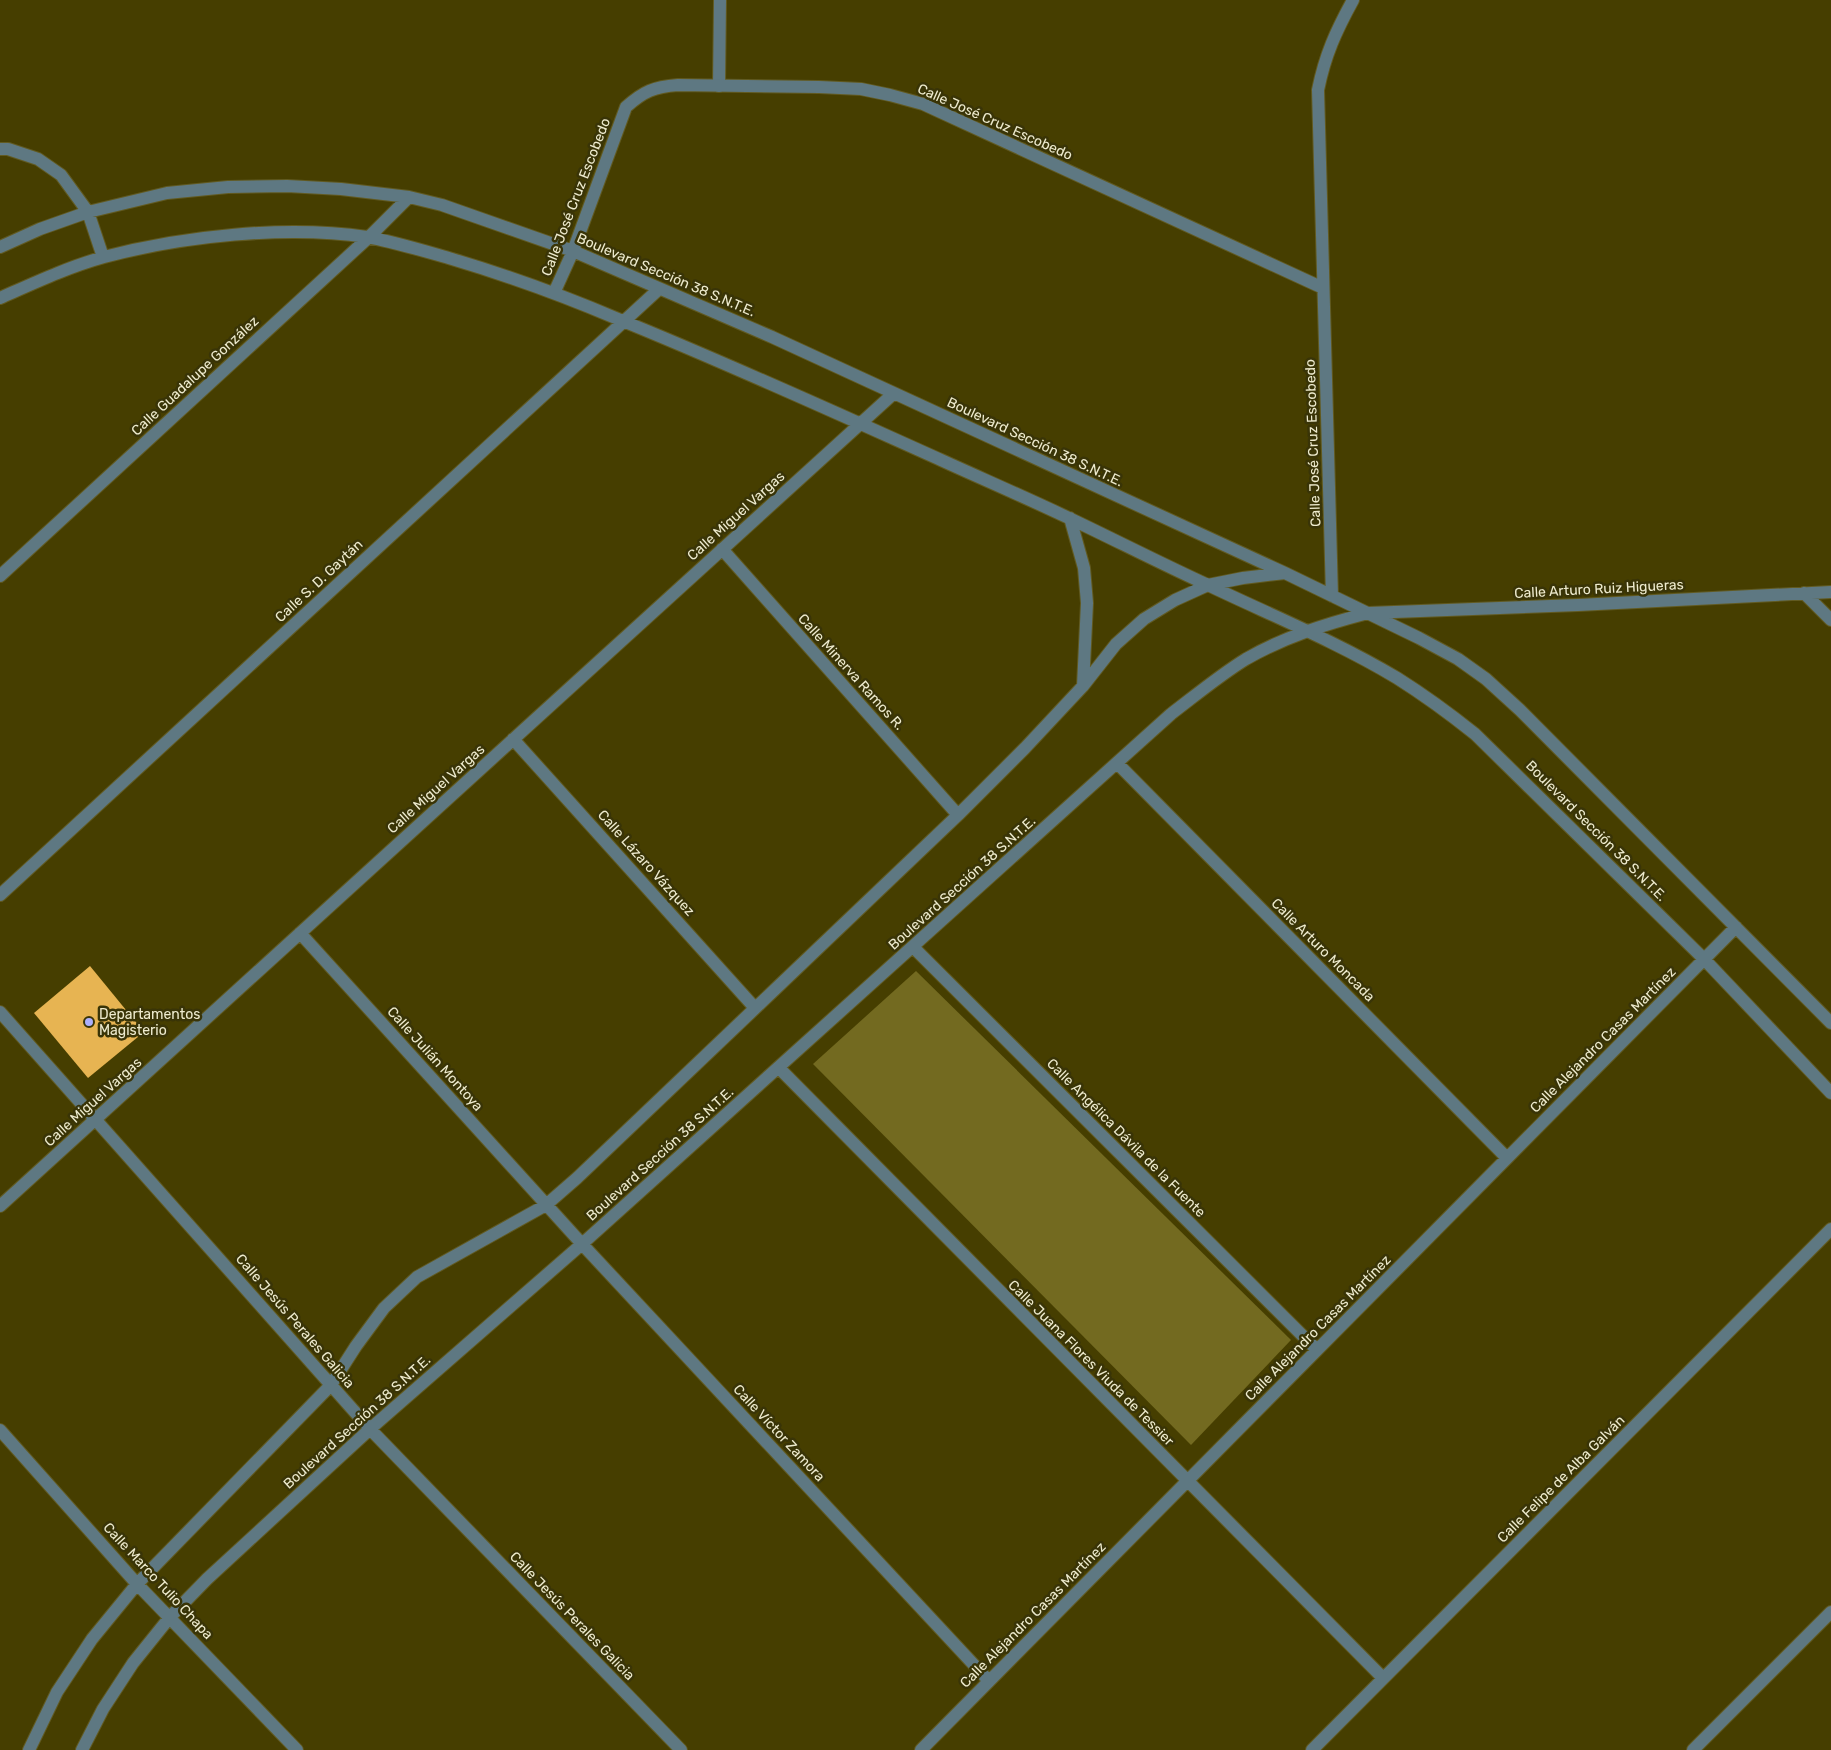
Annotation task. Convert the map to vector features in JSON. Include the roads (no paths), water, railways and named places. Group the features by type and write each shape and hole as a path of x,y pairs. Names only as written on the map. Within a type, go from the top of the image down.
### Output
{"street":[{"path":"719,86 720,0"},
{"name":"Calle José Cruz Escobedo","path":"1332,596 1318,90 1324,62 1336,32 1353,0"},
{"name":"Calle José Cruz Escobedo","path":"554,292 573,250 626,107 639,95 657,87 678,85 861,89 923,104 1323,288"},
{"path":"0,148 38,159 61,175 88,212 103,257"},
{"name":"Boulevard Sección 38 S.N.T.E.","path":"0,247 40,229 88,212 167,193 228,187 287,186 409,197 442,205 573,250 772,337 1285,573 1458,659 1486,679 1520,710 1831,1023"},
{"name":"Calle Guadalupe González","path":"0,576 368,238 409,197"},
{"name":"Boulevard Sección 38 S.N.T.E.","path":"0,298 103,257 160,245 215,236 270,233 328,234 368,238 450,258 554,292 742,370 1070,518 1352,652 1398,679 1440,707 1475,734 1704,959 1831,1093"},
{"name":"Calle S. D. Gaytán","path":"0,895 659,289"},
{"name":"Calle Miguel Vargas","path":"0,1206 893,394"},
{"path":"1070,518 1084,568 1087,603 1083,686"},
{"name":"Calle Minerva Ramos R.","path":"722,549 958,815"},
{"path":"29,1750 57,1692 92,1639 137,1584 331,1385 356,1346 384,1308 417,1277 546,1205 958,815 1083,686 1116,644 1144,619 1175,600 1208,585 1285,573"},
{"name":"Calle Arturo Ruiz Higueras","path":"1368,613 1578,606 1831,592"},
{"path":"1804,593 1831,620"},
{"name":"Boulevard Sección 38 S.N.T.E.","path":"82,1750 103,1709 128,1670 170,1617 214,1572 370,1428 582,1244 1171,714 1246,660 1276,644 1337,621 1368,613"},
{"name":"Calle Lázaro Vázquez","path":"513,739 756,1008"},
{"name":"Calle Arturo Moncada","path":"1116,763 1507,1158"},
{"name":"Calle Alejandro Casas Martínez","path":"921,1750 1736,927"},
{"name":"Calle Julián Montoya","path":"300,933 546,1205"},
{"name":"Calle Angélica Dávila de la Fuente","path":"913,947 1317,1350"},
{"name":"Calle Jesús Perales Galicia","path":"0,1012 370,1428 681,1750"},
{"name":"Calle Juana Flores Viuda de Tessier","path":"779,1068 1384,1678"},
{"name":"Calle Víctor Zamora","path":"546,1205 989,1681"},
{"name":"Calle Felipe de Alba Galván","path":"1312,1750 1831,1229"},
{"name":"Calle Marco Tulio Chapa","path":"0,1430 137,1584 297,1750"},
{"path":"1693,1750 1831,1612"}],"place":[{"name":"Departamentos Magisterio","path":"89,1022"}]}
